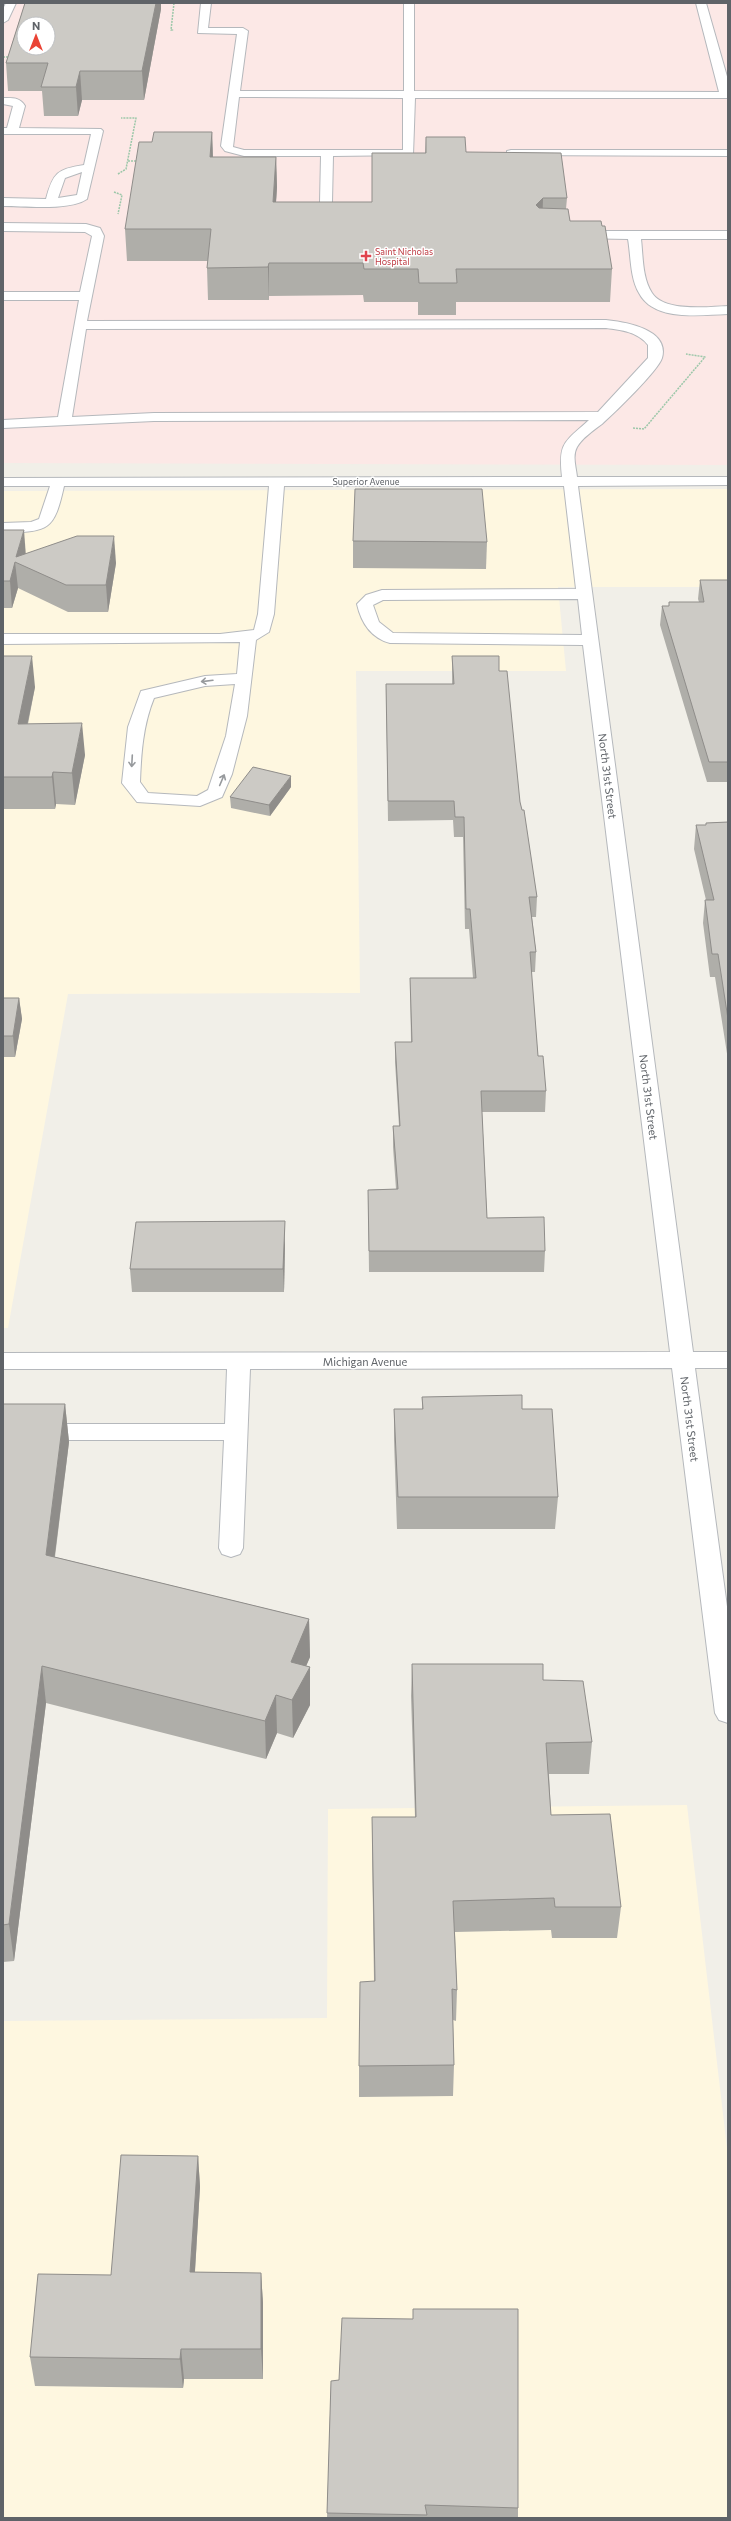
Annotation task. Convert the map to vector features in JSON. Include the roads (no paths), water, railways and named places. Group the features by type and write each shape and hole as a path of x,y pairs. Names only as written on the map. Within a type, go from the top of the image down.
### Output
{"street":[{"path":"3,20 11,3"},
{"path":"206,3 202,31 243,31 227,146 229,149 244,153 413,153 409,95 409,3"},
{"path":"234,94 726,95 701,3"},
{"path":"3,101 17,102 20,106 7,131 97,131 83,196 80,199 51,202 3,202"},
{"path":"326,202 327,153"},
{"path":"503,153 728,153"},
{"path":"51,202 58,176 63,172 89,168"},
{"path":"3,227 67,227 96,231 98,236 80,324 64,421"},
{"path":"565,235 728,235"},
{"path":"634,235 645,292 650,300 672,309 728,310"},
{"path":"3,296 86,296"},
{"path":"3,424 169,417 602,416 644,373 655,358 655,345 645,334 625,326 606,324 80,324"},
{"name":"North 31st Street","path":"602,416 571,444 568,449 571,481 728,1713"},
{"path":"3,639 220,639 248,637 261,632 266,614 277,481"},
{"name":"Superior Avenue","path":"3,482 728,481"},
{"path":"3,528 32,527 44,523 49,519 58,482"},
{"path":"585,594 382,595 372,598 365,604 367,618 373,627 390,638 591,640"},
{"path":"245,678 205,681 147,695 138,715 131,764 131,783 143,798 200,801 216,793 228,766 245,678 248,637"},
{"name":"Michigan Avenue","path":"3,1361 728,1360"},
{"path":"231,1548 239,1361"},
{"path":"3,1432 236,1432"}],"place":[{"name":"Saint Nicholas Hospital","path":"366,256"}]}
